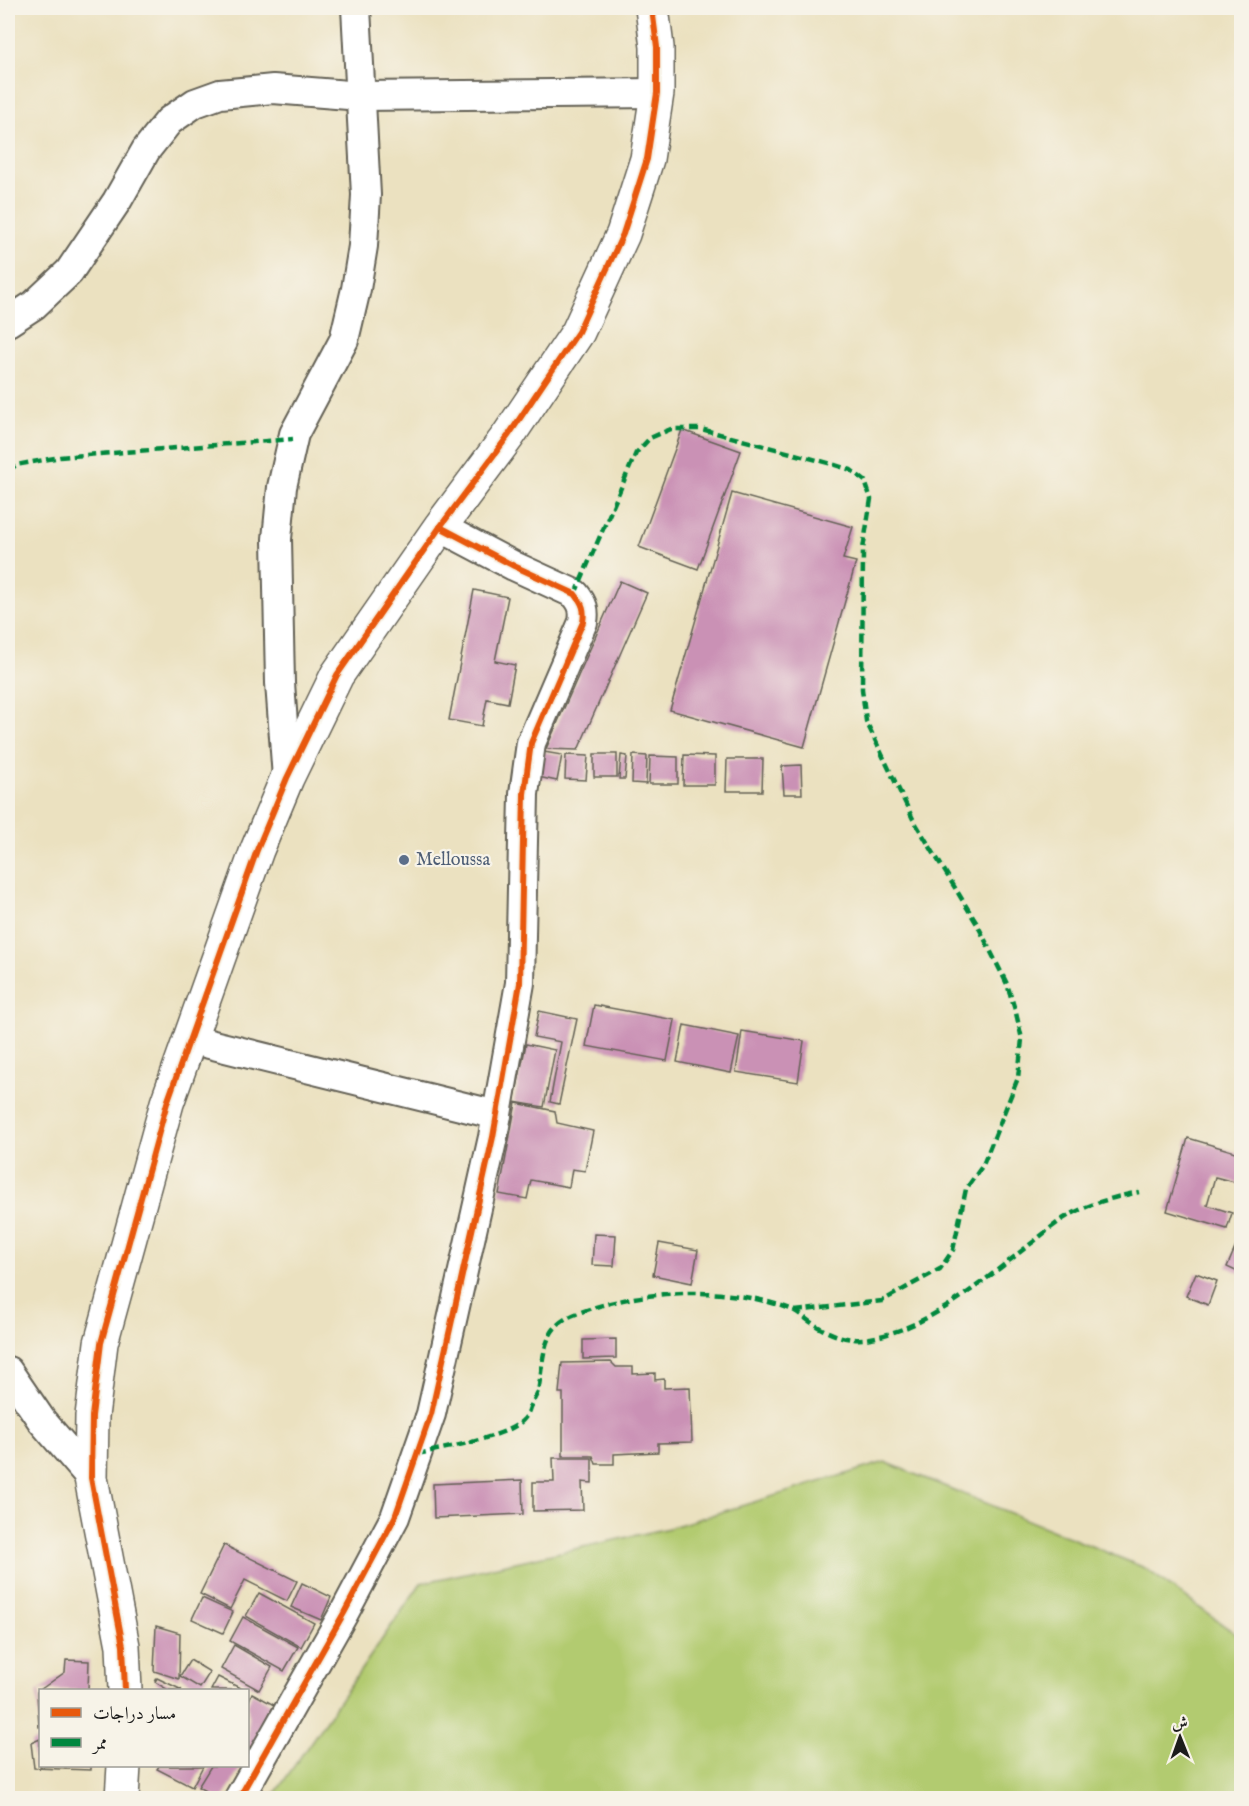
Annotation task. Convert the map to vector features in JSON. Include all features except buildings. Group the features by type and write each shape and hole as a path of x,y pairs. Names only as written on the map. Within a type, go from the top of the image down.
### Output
{"street":[{"path":"287,778 280,683 277,539 282,487 294,434 344,340 363,246 366,195 356,8"},
{"path":"125,1689 123,1646 91,1478 92,1416 100,1343 167,1103 257,850 287,778 337,675 440,527 508,436 578,332 623,234 647,159 657,93 657,46 651,8"},
{"path":"8,322 34,305 69,272 117,201 146,150 169,121 195,103 220,94 273,88 361,96 657,93"},
{"path":"238,1798 344,1613 395,1517 431,1414 497,1115 519,983 524,794 531,742 585,612 575,594 514,566 440,527"},
{"path":"189,1039 497,1115"},
{"path":"8,1371 42,1421 91,1478"},
{"path":"122,1798 124,1767"}],"green space":[{"path":"885,1462 1145,1568 1241,1638 1241,1798 272,1798 421,1583 669,1528"}],"marked path":[{"path":"575,594 636,453 650,438 671,429 701,429 832,464 851,470 865,481 871,499 863,549 862,689 866,721 913,819 977,924 1007,984 1022,1039 1018,1078 983,1165 966,1189 953,1250 940,1269 882,1301 795,1311"},
{"path":"8,471 16,465 60,457 293,439"},
{"path":"417,1454 490,1437 524,1419 538,1391 545,1348 549,1338 554,1329 571,1316 596,1307 652,1295 711,1293 740,1296 793,1310 815,1325 849,1339 871,1338 917,1323 959,1298 1074,1212 1139,1192"}],"cycle path":[{"path":"125,1689 123,1646 91,1478 92,1416 101,1343 167,1103 257,850 287,778 337,675 440,527 508,436 578,332 623,234 647,159 657,93 657,47 652,8"},
{"path":"239,1798 344,1613 395,1517 431,1414 493,1137 520,983 524,794 531,743 583,622 583,607 575,594 514,566 440,527"}],"place":[{"name":"Melloussa","path":"404,860"}]}
